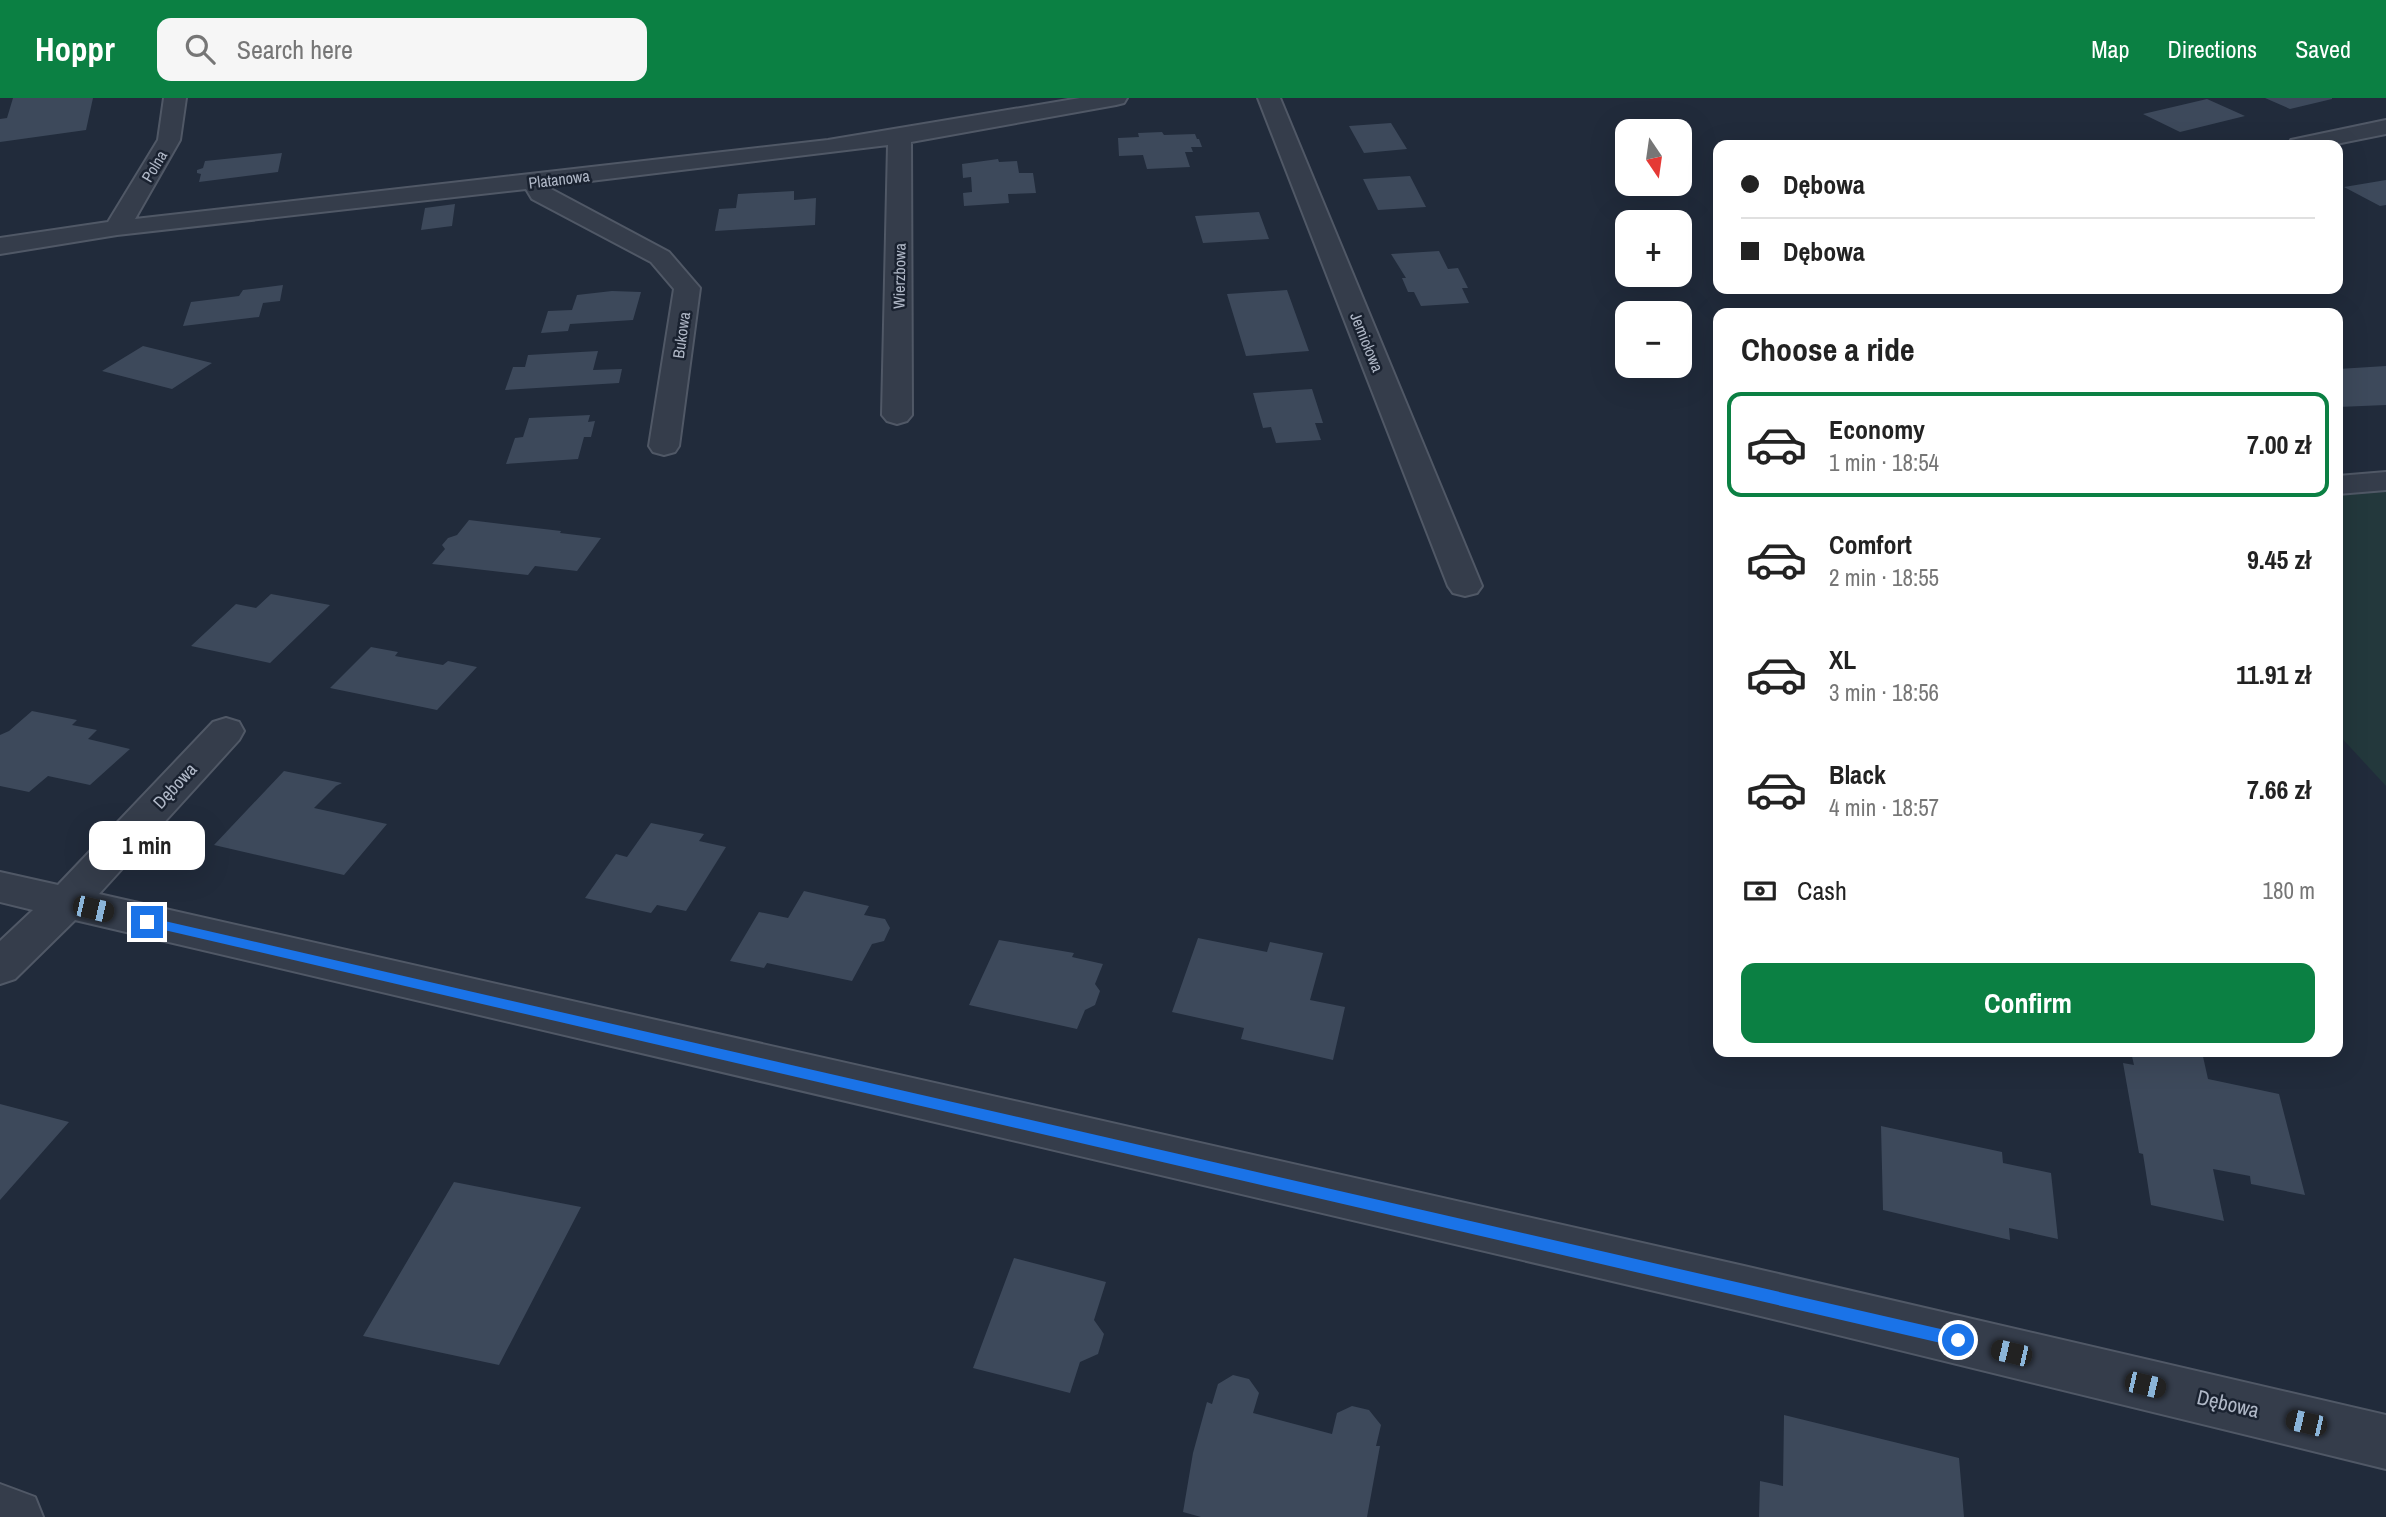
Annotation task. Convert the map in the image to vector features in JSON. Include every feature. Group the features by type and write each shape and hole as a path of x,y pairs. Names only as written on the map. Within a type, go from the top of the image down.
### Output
{"street":[{"name":"Polna","path":"117,228 169,141 175,98"},
{"name":"Platanowa","path":"0,246 117,228 900,137 1115,98"},
{"name":"Jemiołowa","path":"1269,98 1465,586"},
{"path":"2323,140 2386,127"},
{"name":"Wierzbowa","path":"897,415 900,137"},
{"name":"Bukowa","path":"534,181 541,194 660,257 687,288 664,446"},
{"path":"2343,485 2386,481"},
{"name":"Dębowa","path":"0,967 66,903 226,731"},
{"name":"Dębowa","path":"0,887 1744,1289 2386,1442"},
{"path":"0,1512 15,1517"}],"green space":[{"path":"2386,490 2386,786 2343,739 2343,494"}],"building":[{"path":"13,98 93,98 86,130 0,142 0,119 7,118"},
{"path":"2265,98 2332,98 2332,99 2290,109"},
{"path":"2207,99 2245,116 2180,132 2143,114"},
{"path":"1391,123 1407,149 1364,153 1349,126"},
{"path":"1162,132 1164,135 1195,134 1199,139 1202,147 1191,147 1193,152 1185,152 1190,167 1147,169 1143,155 1119,156 1118,138 1139,137 1138,133"},
{"path":"282,153 278,172 199,182 201,174 197,173 197,170 203,168 205,161"},
{"path":"998,159 999,162 1017,161 1019,173 1033,173 1036,193 1008,194 1009,203 964,206 963,193 972,192 971,177 963,178 962,164"},
{"path":"1410,176 1426,207 1378,210 1363,179"},
{"path":"2386,180 2386,205 2380,206 2344,187"},
{"path":"794,191 794,200 816,198 815,225 715,231 719,209 736,208 738,194"},
{"path":"455,204 452,226 421,230 425,208"},
{"path":"1259,212 1269,239 1203,243 1195,216"},
{"path":"1439,251 1448,269 1458,268 1468,288 1462,288 1469,303 1421,306 1414,292 1408,292 1402,278 1406,278 1391,254"},
{"path":"283,285 280,301 263,303 259,317 183,326 191,302 239,296 243,290"},
{"path":"1287,290 1309,351 1246,356 1227,294"},
{"path":"612,291 641,292 633,320 570,324 568,331 541,333 548,311 572,310 577,295"},
{"path":"143,346 212,363 172,389 102,371"},
{"path":"598,351 593,370 622,369 619,383 505,390 513,367 525,367 528,355"},
{"path":"2386,366 2386,405 2343,407 2343,369"},
{"path":"1312,389 1323,423 1315,423 1321,440 1276,443 1271,427 1263,428 1253,393"},
{"path":"590,415 588,422 595,421 591,437 584,437 578,459 506,464 515,438 523,437 529,418"},
{"path":"469,520 601,538 577,571 535,566 528,575 432,564 445,549 442,545 448,538 457,535"},
{"path":"271,594 330,605 270,663 191,646 236,604 256,608"},
{"path":"371,647 398,652 395,656 443,665 448,661 477,667 437,710 330,688"},
{"path":"32,711 77,720 72,725 97,730 88,739 130,749 90,785 48,776 29,792 0,786 0,735 9,731"},
{"path":"284,771 342,783 314,808 387,824 344,875 214,845"},
{"path":"651,823 704,834 699,841 726,847 686,911 657,905 651,913 585,898 616,854 627,857"},
{"path":"804,891 869,906 864,915 885,919 890,928 884,941 872,944 852,981 767,963 764,968 730,961 759,912 788,918"},
{"path":"1198,938 1267,952 1270,942 1323,953 1310,1000 1345,1007 1333,1060 1241,1039 1244,1028 1172,1012"},
{"path":"999,940 1074,953 1072,957 1103,964 1095,984 1100,991 1095,1005 1085,1010 1077,1029 969,1005"},
{"path":"2132,1057 2203,1057 2208,1079 2279,1094 2305,1195 2251,1184 2250,1176 2213,1169 2224,1221 2151,1205 2123,1063 2134,1065"},
{"path":"0,1104 69,1122 0,1200"},
{"path":"1881,1126 2002,1152 2003,1163 2051,1173 2058,1239 2009,1228 2010,1240 1883,1210"},
{"path":"454,1182 581,1207 499,1365 363,1336"},
{"path":"1014,1258 1106,1282 1094,1320 1104,1334 1098,1354 1080,1362 1070,1393 973,1368"},
{"path":"1233,1375 1249,1379 1259,1393 1253,1413 1332,1434 1337,1413 1352,1406 1369,1410 1381,1425 1376,1446 1380,1446 1367,1517 1201,1517 1183,1512 1193,1453 1207,1402 1212,1404 1218,1384"},
{"path":"1784,1415 1959,1458 1964,1517 1759,1517 1760,1481 1783,1486"}],"route":[{"path":"147,922 1958,1340"}]}
